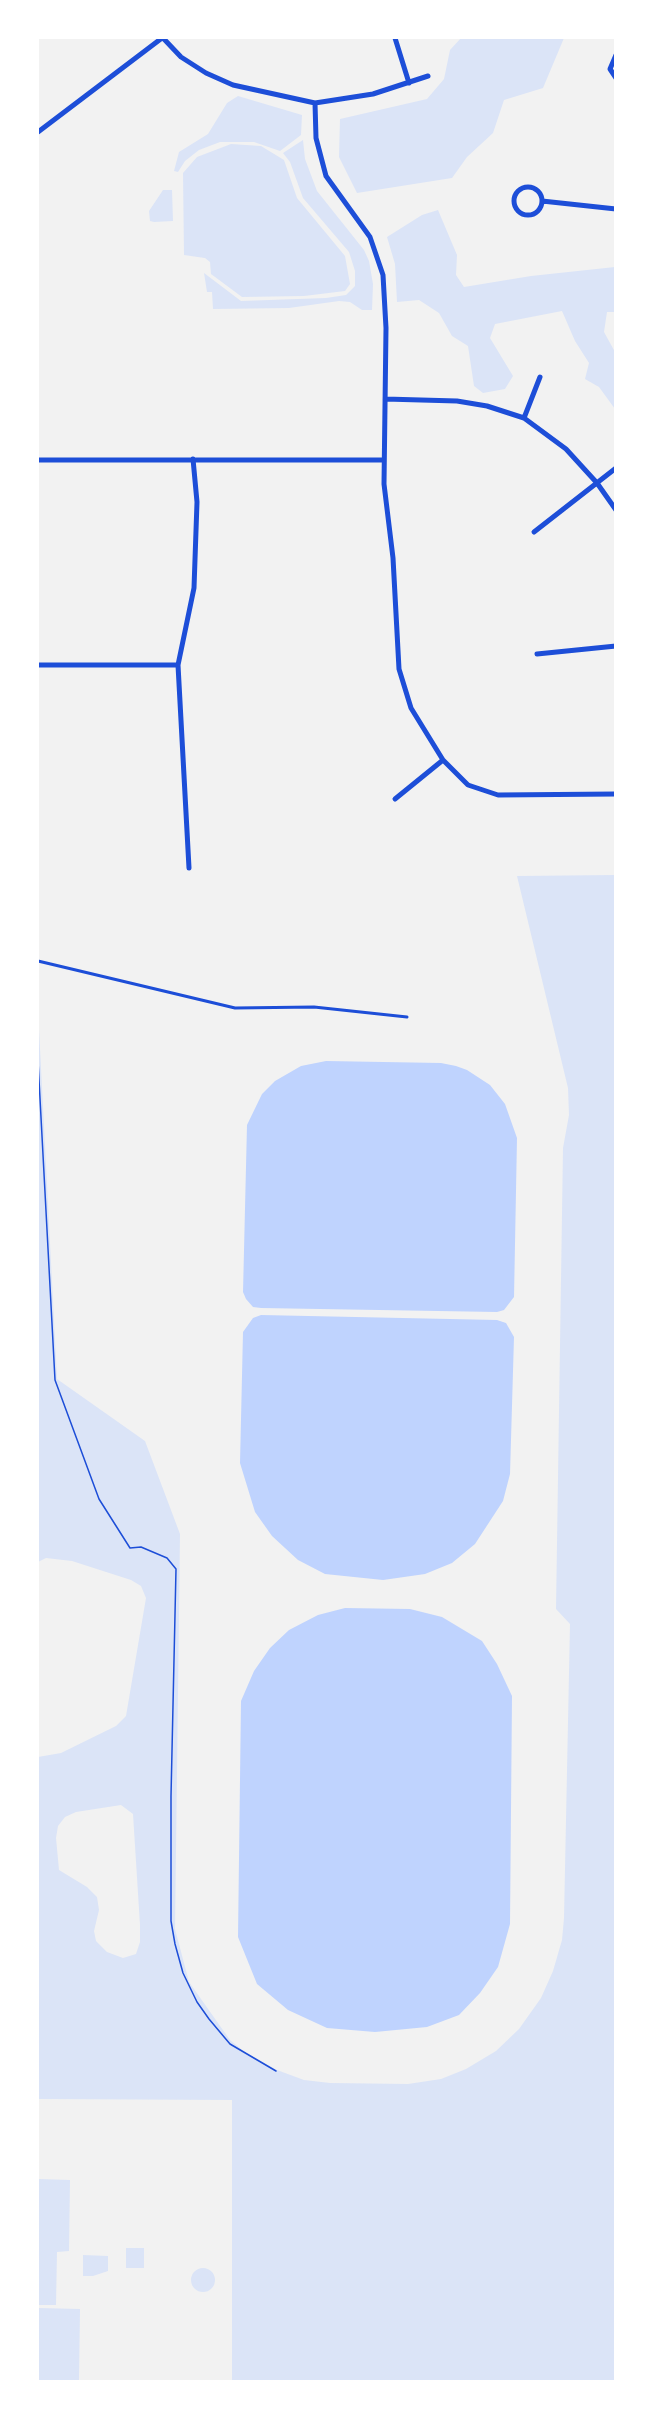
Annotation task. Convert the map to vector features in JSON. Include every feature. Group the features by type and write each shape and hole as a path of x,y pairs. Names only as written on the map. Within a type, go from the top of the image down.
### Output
{"street":[{"path":"38,132 163,38 180,57 206,73 233,85 315,103 373,94 428,76"},
{"path":"395,38 409,83"},
{"path":"615,55 610,69 615,78"},
{"path":"315,103 317,148 326,176 370,237 383,275 386,328 384,460 401,680 411,708 443,760 468,785 498,795 615,794"},
{"path":"526,187 538,191 542,201 537,212 528,216 519,212 513,204 514,194 526,187"},
{"path":"542,201 615,209"},
{"path":"524,418 540,377"},
{"path":"385,399 465,402 524,418 566,448 597,483 615,510"},
{"path":"189,868 178,665 194,588 197,502 193,459"},
{"path":"38,460 384,460"},
{"path":"534,532 615,468"},
{"path":"537,654 615,646"},
{"path":"38,665 178,665"},
{"path":"396,799 443,760"}],"lane":[{"path":"38,961 235,1008 314,1007 407,1017"}],"path":[{"path":"38,1061 55,1380 99,1499 105,1509 130,1548 141,1547 167,1558 176,1569 171,1796 171,1921 176,1944 183,1972 197,2002 209,2019 230,2044 276,2071"}],"shaded area":[{"path":"461,38 564,38 543,88 504,100 493,133 467,157 452,178 357,193 339,157 340,119 427,99 444,79 450,50"},
{"path":"238,96 302,115 301,135 280,151 254,142 220,142 199,150 185,161 178,172 174,171 179,152 208,134 227,103"},
{"path":"303,140 305,159 317,191 364,250 369,261 373,284 372,310 362,310 350,302 339,301 289,308 213,309 212,292 207,292 204,273 241,301 326,298 346,295 355,286 355,271 349,252 303,198 290,162 283,153"},
{"path":"231,144 261,146 284,160 297,198 345,256 350,284 345,291 304,296 242,297 211,274 210,262 205,258 184,255 183,173 197,157"},
{"path":"163,190 172,190 173,221 150,221 149,211"},
{"path":"438,210 457,255 456,275 464,287 531,276 615,267 615,312 607,312 604,332 615,352 615,409 599,387 585,379 589,363 575,341 562,311 495,324 490,338 513,376 505,389 483,393 474,386 468,346 452,336 439,313 419,300 397,302 395,264 387,237 422,215"},
{"path":"615,875 615,2381 232,2381 232,2100 38,2099 38,1757 61,1753 116,1726 126,1716 146,1598 141,1586 131,1580 72,1561 46,1558 38,1562 38,1010 57,1379 145,1441 180,1534 175,1929 189,1982 230,2040 246,2053 277,2070 304,2080 330,2083 408,2084 441,2079 466,2069 496,2051 519,2029 541,1998 553,1971 562,1940 564,1918 570,1624 556,1609 563,1148 569,1115 568,1088 517,876","holes":["121,1805 133,1814 140,1942 136,1954 123,1958 107,1952 96,1941 94,1931 99,1910 97,1897 87,1887 59,1870 56,1838 58,1826 65,1817 76,1812"]},
{"path":"38,2179 70,2180 69,2251 57,2252 56,2305 38,2305"},
{"path":"126,2248 144,2248 144,2268 126,2268"},
{"path":"83,2255 108,2256 108,2271 93,2276 83,2276"},
{"path":"203,2268 208,2269 214,2275 214,2285 208,2291 203,2292 198,2291 192,2285 191,2280 192,2275 198,2269"},
{"path":"38,2308 80,2309 79,2381 38,2381"}],"water":[{"path":"326,1061 441,1063 456,1066 467,1070 490,1085 505,1104 517,1138 514,1297 504,1310 497,1312 261,1308 253,1307 246,1299 243,1292 247,1125 262,1094 275,1081 301,1066"},
{"path":"261,1315 497,1320 506,1323 514,1337 510,1474 503,1501 475,1544 452,1563 425,1574 383,1580 325,1574 298,1560 272,1536 255,1512 240,1463 243,1332 253,1318"},
{"path":"345,1608 410,1609 442,1617 482,1641 497,1664 512,1696 510,1924 498,1967 480,1993 459,2015 427,2027 375,2032 327,2028 288,2010 257,1984 238,1937 241,1701 254,1671 270,1648 289,1630 318,1615"}]}
